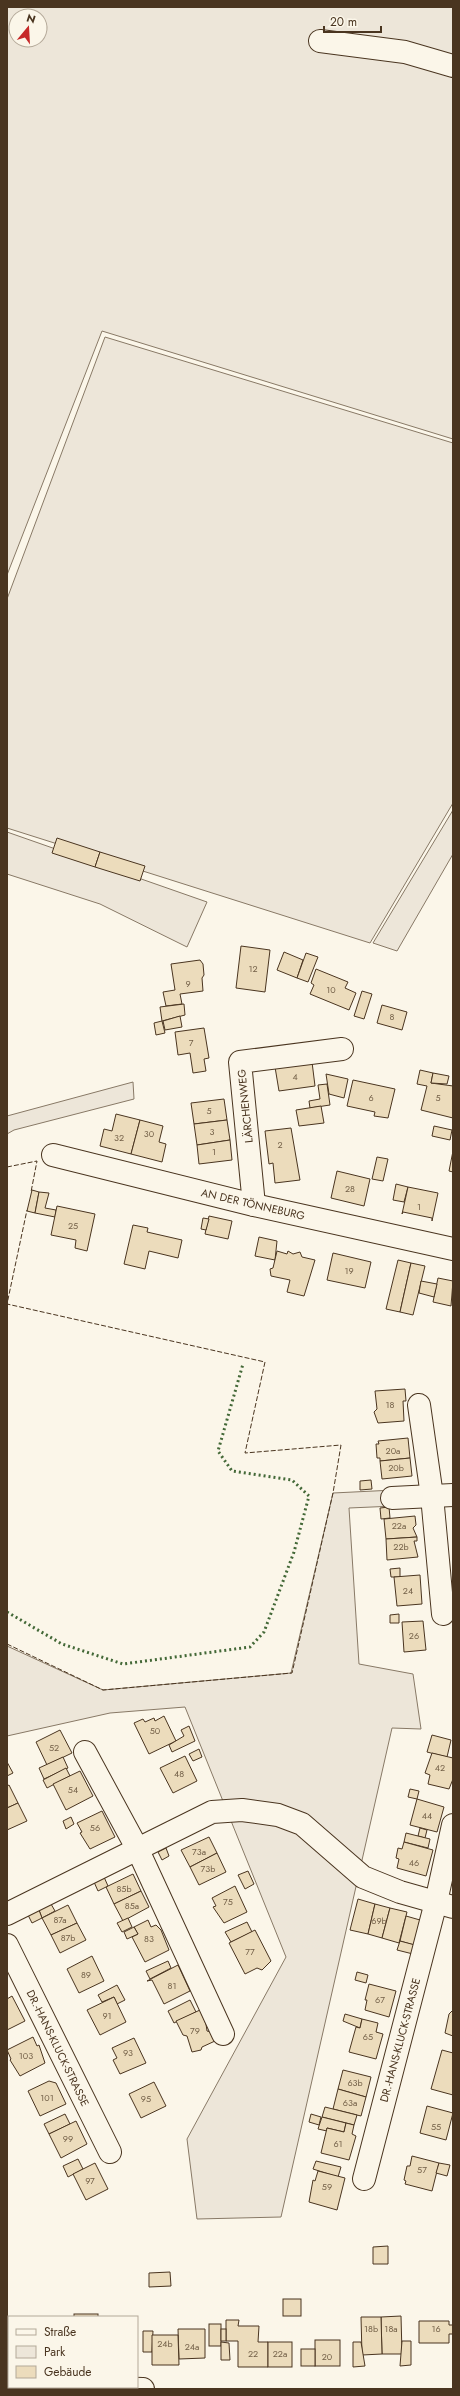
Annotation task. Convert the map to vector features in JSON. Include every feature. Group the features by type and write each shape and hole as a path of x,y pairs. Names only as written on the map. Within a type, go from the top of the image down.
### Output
{"street":[{"path":"320,41 405,52 453,66"},
{"name":"LÄRCHENWEG","path":"254,1205 240,1062 342,1049"},
{"name":"AN DER TÖNNEBURG","path":"53,1155 254,1205 453,1249"},
{"path":"419,1405 443,1496 443,1614"},
{"path":"392,1498 443,1496"},
{"path":"85,1752 137,1848 223,2034"},
{"path":"7,1914 212,1812 242,1810 278,1816 302,1824 363,1876 400,1892 444,1904"},
{"name":"DR.-HANS-KLUCK-STRASSE","path":"364,2179 444,1904 453,1825"},
{"name":"DR.-HANS-KLUCK-STRASSE","path":"7,1944 110,2152"},
{"path":"108,2388 143,2389"}],"green space":[{"path":"7,7 453,7 453,439 102,331 7,575"},
{"path":"105,337 453,443 453,803 370,943 7,828 7,599"},
{"path":"453,810 453,854 397,951 373,943"},
{"path":"7,832 207,902 187,947 100,904 7,874"},
{"path":"133,1082 134,1099 14,1130 7,1134 7,1116"},
{"path":"415,1489 418,1505 349,1508 359,1664 413,1674 421,1729 392,1728 281,2217 197,2219 187,2139 286,1957 185,1707 110,1713 7,1736 7,1646 103,1690 291,1673 333,1493"}],"building":[{"path":"57,838 100,852 95,867 52,853"},
{"path":"100,852 145,866 140,881 95,867"},
{"path":"241,946 270,950 265,992 236,988"},
{"path":"284,952 303,960 297,978 277,970"},
{"path":"306,953 318,957 308,982 297,978"},
{"path":"200,960 203,964 203,991 180,994 182,1004 166,1006 163,992 175,990 171,964"},
{"path":"316,969 348,982 345,988 356,993 349,1010 310,994 314,985 311,983"},
{"path":"362,991 372,994 364,1019 354,1016"},
{"path":"184,1004 185,1015 162,1021 160,1007"},
{"path":"382,1005 407,1012 402,1030 377,1023"},
{"path":"180,1016 182,1027 165,1030 163,1021"},
{"path":"162,1021 165,1033 156,1035 154,1023"},
{"path":"204,1028 209,1058 204,1059 206,1071 193,1073 190,1053 178,1055 175,1032"},
{"path":"312,1062 315,1086 279,1091 275,1067"},
{"path":"420,1070 433,1073 431,1083 453,1086 453,1118 421,1110 427,1086 417,1084"},
{"path":"433,1073 449,1076 447,1084 431,1083"},
{"path":"326,1074 348,1079 344,1098 329,1094"},
{"path":"353,1080 395,1089 388,1118 374,1116 375,1112 347,1106"},
{"path":"327,1084 330,1105 310,1108 309,1101 320,1099 318,1085"},
{"path":"224,1099 227,1120 194,1124 191,1103"},
{"path":"321,1106 324,1123 299,1126 296,1110"},
{"path":"116,1114 140,1120 131,1154 100,1146 104,1129 112,1131"},
{"path":"140,1120 163,1126 159,1142 166,1144 162,1162 131,1154"},
{"path":"227,1120 230,1140 197,1145 194,1124"},
{"path":"434,1126 452,1130 450,1140 432,1136"},
{"path":"291,1128 300,1180 275,1183 273,1163 269,1164 265,1131"},
{"path":"230,1140 232,1160 199,1164 197,1145"},
{"path":"453,1151 453,1172 449,1171"},
{"path":"377,1157 388,1159 383,1181 372,1179"},
{"path":"337,1171 370,1179 364,1206 331,1198"},
{"path":"396,1184 408,1187 404,1202 393,1200"},
{"path":"408,1187 438,1193 432,1221 432,1218 403,1212 402,1214"},
{"path":"32,1190 39,1192 35,1213 27,1211"},
{"path":"39,1192 49,1193 45,1208 56,1210 55,1217 35,1213"},
{"path":"57,1206 95,1214 87,1251 75,1248 76,1240 51,1235"},
{"path":"209,1216 232,1221 228,1239 205,1234"},
{"path":"203,1218 209,1219 206,1230 201,1229"},
{"path":"133,1225 148,1228 147,1232 182,1240 178,1258 149,1251 145,1269 124,1264"},
{"path":"259,1237 277,1241 275,1260 255,1256"},
{"path":"277,1251 287,1254 288,1251 293,1254 300,1252 302,1257 315,1260 304,1296 287,1292 290,1280 271,1276 270,1269 273,1268"},
{"path":"333,1253 371,1262 365,1288 327,1280"},
{"path":"398,1260 411,1263 400,1312 386,1309"},
{"path":"411,1263 425,1266 413,1315 400,1312"},
{"path":"438,1278 453,1281 451,1306 433,1302"},
{"path":"421,1281 437,1284 434,1297 419,1293"},
{"path":"405,1389 406,1401 403,1401 404,1421 378,1423 374,1412 377,1409 375,1391"},
{"path":"408,1438 410,1458 380,1461 380,1458 377,1458 376,1444 379,1444 378,1441"},
{"path":"410,1458 412,1476 382,1479 380,1461"},
{"path":"371,1480 372,1489 360,1490 360,1481"},
{"path":"389,1507 390,1518 381,1519 380,1508"},
{"path":"415,1516 416,1525 413,1528 417,1537 386,1539 384,1519"},
{"path":"417,1537 417,1541 414,1541 418,1557 387,1560 386,1539"},
{"path":"400,1568 400,1577 391,1577 390,1569"},
{"path":"420,1575 422,1604 397,1606 394,1577"},
{"path":"399,1614 399,1623 390,1623 390,1615"},
{"path":"423,1621 426,1650 404,1652 402,1622"},
{"path":"164,1716 176,1741 149,1754 134,1723 143,1719 145,1722 154,1718 155,1721"},
{"path":"189,1726 195,1741 172,1752 169,1745 184,1736 181,1730"},
{"path":"60,1730 72,1753 47,1765 36,1742"},
{"path":"432,1735 451,1740 447,1757 427,1752"},
{"path":"199,1749 202,1757 193,1761 189,1754"},
{"path":"432,1753 453,1758 453,1779 449,1789 428,1784 430,1775 425,1773"},
{"path":"185,1756 197,1781 173,1793 160,1768"},
{"path":"63,1757 68,1768 44,1779 39,1768"},
{"path":"7,1762 13,1773 7,1776"},
{"path":"66,1768 70,1776 47,1788 43,1780"},
{"path":"80,1771 93,1796 66,1810 53,1784"},
{"path":"9,1785 18,1803 7,1808 7,1786"},
{"path":"410,1789 419,1791 417,1799 408,1797"},
{"path":"417,1799 444,1807 437,1832 410,1825"},
{"path":"18,1803 27,1821 7,1830 7,1808"},
{"path":"102,1811 115,1837 90,1849 80,1833 82,1832 77,1823"},
{"path":"71,1817 74,1824 66,1829 63,1821"},
{"path":"420,1828 427,1830 425,1838 418,1836"},
{"path":"406,1833 430,1839 428,1848 404,1842"},
{"path":"209,1837 217,1853 190,1867 181,1850"},
{"path":"404,1842 433,1850 426,1876 397,1868 399,1859 396,1858 398,1848 402,1849"},
{"path":"166,1848 169,1856 162,1860 158,1852"},
{"path":"217,1853 226,1872 199,1885 190,1867"},
{"path":"248,1871 254,1884 245,1889 238,1875"},
{"path":"133,1874 141,1891 114,1904 106,1887"},
{"path":"104,1877 108,1886 98,1891 94,1882"},
{"path":"235,1886 247,1912 224,1923 213,1907 216,1906 212,1898"},
{"path":"141,1891 149,1907 123,1921 114,1904"},
{"path":"358,1899 375,1904 368,1934 350,1930"},
{"path":"51,1904 55,1911 42,1918 39,1910"},
{"path":"375,1904 390,1908 382,1938 368,1934"},
{"path":"68,1905 77,1923 51,1935 42,1918"},
{"path":"390,1908 407,1912 399,1943 382,1938"},
{"path":"39,1910 42,1918 32,1923 28,1915"},
{"path":"406,1916 420,1920 414,1945 400,1941"},
{"path":"128,1918 132,1927 122,1932 117,1923"},
{"path":"148,1920 151,1927 156,1925 161,1930 169,1950 145,1962 132,1937 138,1934 134,1927"},
{"path":"247,1922 252,1932 231,1942 225,1932"},
{"path":"77,1923 86,1940 60,1953 51,1935"},
{"path":"134,1927 138,1934 127,1939 124,1932"},
{"path":"255,1930 271,1961 262,1970 257,1968 245,1974 229,1943"},
{"path":"400,1941 415,1945 413,1954 397,1950"},
{"path":"92,1956 104,1981 79,1993 67,1969"},
{"path":"168,1961 171,1968 150,1979 146,1971"},
{"path":"178,1965 190,1991 164,2004 152,1980 147,1981"},
{"path":"357,1972 368,1975 366,1983 355,1980"},
{"path":"369,1984 396,1991 389,2017 365,2010 367,2000 365,2000"},
{"path":"117,1985 125,2000 117,2004 114,1997 102,2002 98,1995"},
{"path":"12,1996 25,2021 7,2030 7,1999"},
{"path":"114,1997 126,2022 100,2035 87,2010"},
{"path":"190,2000 196,2012 174,2023 168,2011"},
{"path":"200,2010 206,2024 207,2031 211,2032 215,2041 202,2047 201,2050 192,2052 187,2036 183,2035 176,2021"},
{"path":"453,2010 453,2036 445,2033 449,2014"},
{"path":"345,2014 362,2019 360,2028 343,2021"},
{"path":"362,2019 378,2023 376,2032 383,2034 376,2059 349,2052 356,2027 360,2028"},
{"path":"33,2037 37,2046 39,2045 45,2063 20,2076 10,2060 11,2059 7,2050"},
{"path":"134,2038 146,2063 120,2074 113,2060 117,2058 112,2048"},
{"path":"442,2050 453,2053 453,2095 431,2089"},
{"path":"343,2070 371,2077 366,2097 338,2089"},
{"path":"49,2081 56,2083 66,2104 40,2116 28,2091"},
{"path":"154,2082 166,2106 141,2118 129,2094"},
{"path":"338,2089 366,2097 361,2116 333,2109"},
{"path":"427,2106 453,2113 446,2140 420,2133"},
{"path":"325,2107 357,2115 354,2125 322,2117"},
{"path":"65,2114 70,2124 49,2134 44,2124"},
{"path":"311,2114 321,2117 319,2125 309,2122"},
{"path":"322,2117 346,2123 344,2132 327,2128 327,2131 318,2129"},
{"path":"76,2121 87,2144 61,2158 49,2134"},
{"path":"346,2123 354,2125 352,2134 356,2136 349,2160 321,2153 327,2128 344,2132"},
{"path":"412,2156 439,2163 432,2191 405,2184 406,2181 404,2180 407,2166 410,2166"},
{"path":"78,2159 83,2169 68,2177 63,2166"},
{"path":"316,2161 341,2167 338,2177 313,2169"},
{"path":"95,2163 108,2189 86,2200 73,2174"},
{"path":"439,2163 450,2165 447,2176 436,2173"},
{"path":"318,2171 345,2178 337,2210 309,2202 313,2180 315,2181"},
{"path":"388,2246 388,2264 373,2264 373,2247"},
{"path":"170,2272 171,2286 149,2287 149,2273"},
{"path":"283,2299 301,2299 301,2316 283,2316"},
{"path":"74,2314 98,2314 98,2316 74,2316"},
{"path":"401,2316 402,2354 382,2354 381,2317"},
{"path":"361,2317 381,2317 382,2354 362,2355"},
{"path":"226,2320 239,2320 238,2326 259,2326 258,2342 268,2342 268,2367 238,2367 238,2341 226,2341"},
{"path":"419,2321 449,2321 449,2325 453,2325 453,2334 449,2334 449,2343 419,2343"},
{"path":"209,2324 221,2324 221,2346 209,2346"},
{"path":"178,2329 205,2329 205,2358 179,2359"},
{"path":"221,2329 226,2329 226,2341 221,2341"},
{"path":"143,2331 153,2331 152,2352 143,2352"},
{"path":"152,2335 178,2335 179,2365 152,2365"},
{"path":"315,2340 340,2340 340,2366 315,2366"},
{"path":"402,2341 411,2341 411,2365 400,2366"},
{"path":"221,2342 229,2343 230,2360 221,2360"},
{"path":"268,2342 292,2342 292,2367 268,2367"},
{"path":"353,2342 361,2342 365,2366 353,2367"},
{"path":"301,2349 315,2349 315,2366 301,2366"}],"hedge":[{"path":"7,1612 62,1644 123,1664 250,1647 264,1632 294,1552 309,1496 292,1480 232,1471 218,1451 243,1364"}],"fence":[{"path":"7,1167 37,1161 31,1192"},
{"path":"7,1644 103,1690 292,1673 333,1493 341,1445 245,1453 265,1362 7,1304 27,1210"}]}
